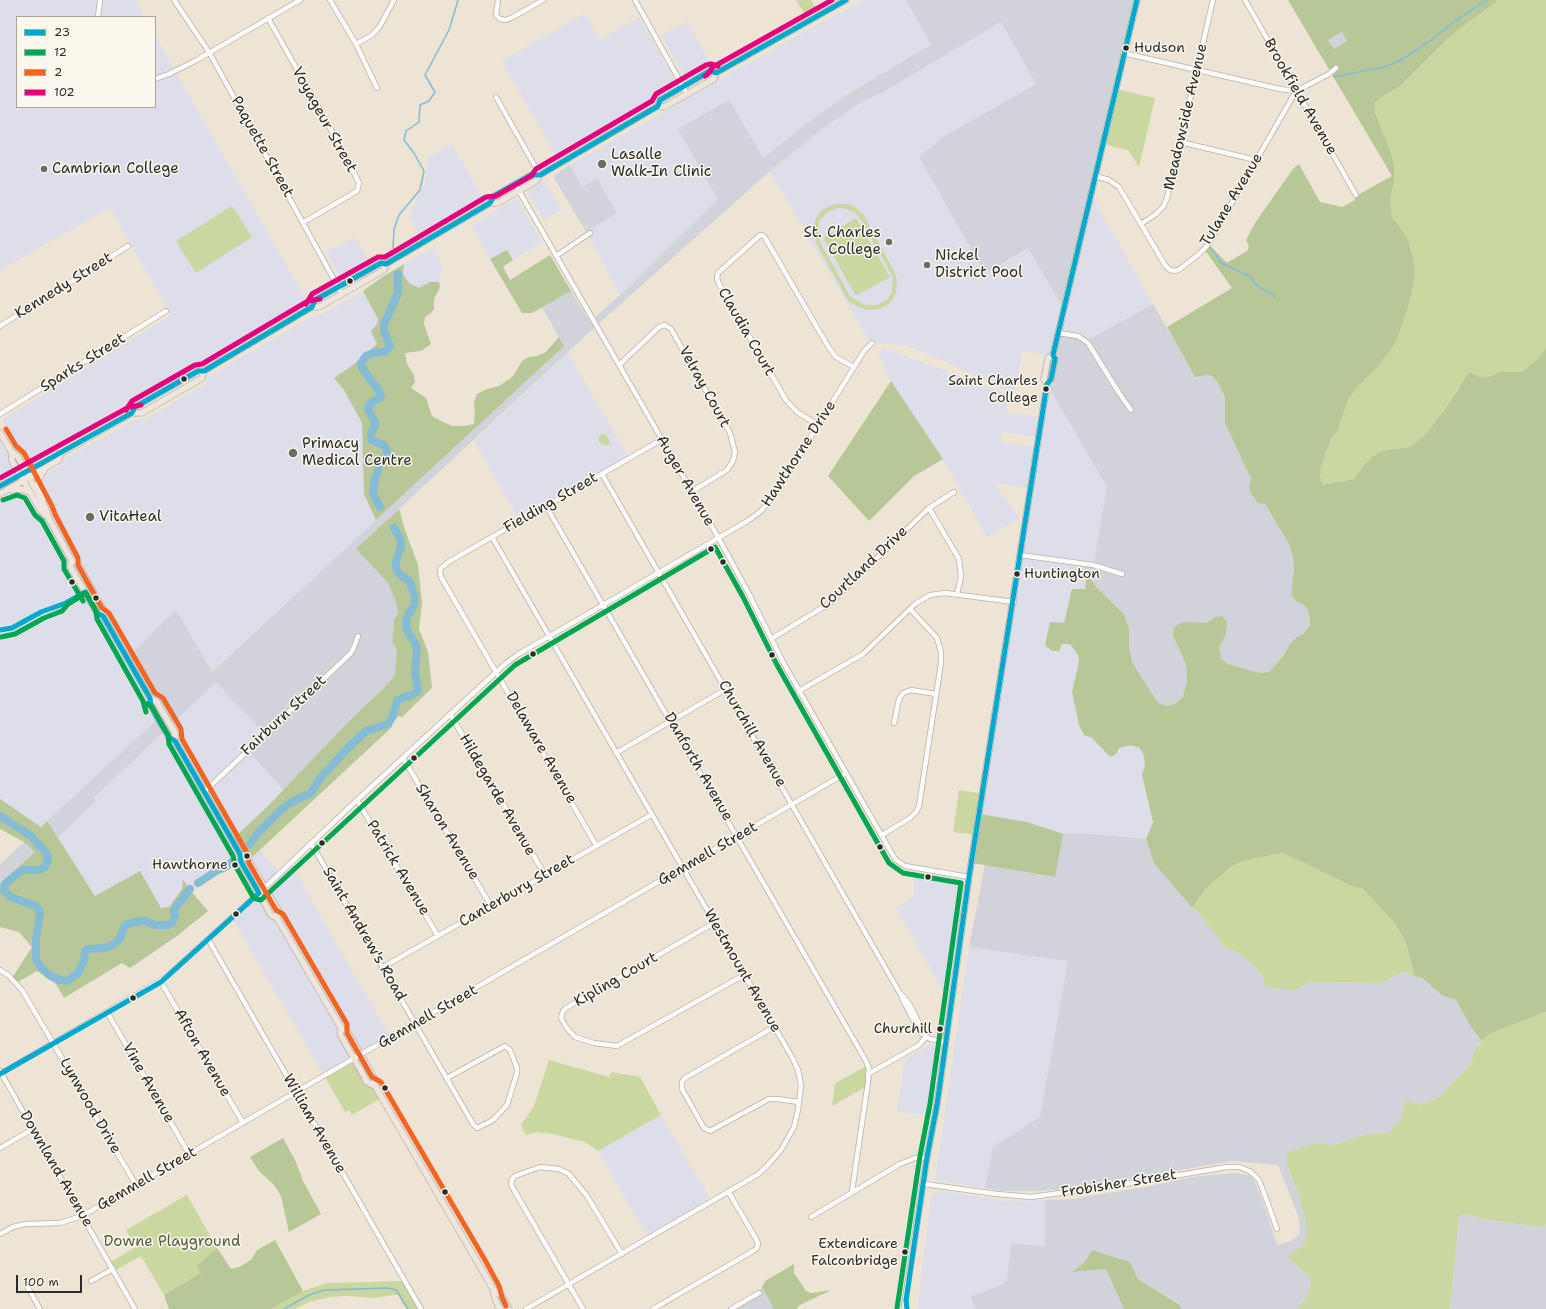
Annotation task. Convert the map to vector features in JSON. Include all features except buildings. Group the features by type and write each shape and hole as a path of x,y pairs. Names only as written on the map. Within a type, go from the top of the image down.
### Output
{"main road":[{"path":"490,203 498,203 536,181 540,175 658,106 660,100 710,72 716,73 846,0"},
{"path":"905,1309 927,1157 937,1105 970,877 1047,384 1044,379 1047,362 1048,358 1053,355 1123,53 1137,0"},
{"path":"658,106 664,108 714,79 716,73"},
{"path":"0,486 19,474 56,454 60,454 132,413 135,407 198,371 204,371 312,307 315,300 381,263 386,264 490,203 494,196 531,175 540,175"},
{"path":"312,307 319,308 384,270 386,264"},
{"path":"0,433 11,451 18,457 44,506"},
{"path":"11,451 12,461 19,474 41,511 47,516"},
{"path":"0,494 59,460 60,454"},
{"path":"47,467 38,482 47,516 72,561 70,566 97,613 104,616 150,698 151,706 162,726 169,737 175,741 240,854 241,862 271,915 277,918 341,1028 347,1031 361,1055 374,1078 375,1086 493,1289 495,1299 500,1309"},
{"path":"7,490 17,488 30,492"},
{"path":"240,854 247,858 278,910 277,918"},
{"path":"341,1028 340,1034 354,1059 368,1082 375,1086"},
{"path":"493,1289 501,1295 509,1309"}],"street":[{"path":"98,16 100,0"},
{"name":"Paquette Street","path":"181,0 175,1 209,52 304,222 342,294"},
{"path":"156,79 195,61 300,0"},
{"path":"330,0 356,44 377,88"},
{"path":"356,44 372,35 380,26 394,0"},
{"path":"498,0 496,15 500,19 506,20 543,0"},
{"path":"635,0 687,94"},
{"name":"Meadowside Avenue","path":"1141,224 1156,214 1165,203 1213,0"},
{"name":"Brookfield Avenue","path":"1245,0 1356,195"},
{"name":"Voyageur Street","path":"268,18 343,151 359,183 357,191 304,222"},
{"path":"1123,53 1280,89 1296,91 1329,74 1336,68"},
{"name":"Tulane Avenue","path":"1095,176 1109,180 1119,187 1168,268 1173,271 1180,269 1199,254 1206,246 1296,91"},
{"path":"496,97 540,175"},
{"path":"1180,142 1256,160"},
{"name":"Auger Avenue","path":"515,184 718,537 799,691 895,859 905,866 970,877"},
{"path":"556,256 590,233"},
{"name":"Claudia Court","path":"818,425 797,412 786,400 718,284 718,273 760,235 764,236 829,348 836,356 854,367"},
{"name":"Kennedy Street","path":"0,326 128,246"},
{"name":"Sparks Street","path":"0,414 166,311"},
{"name":"Velray Court","path":"619,365 659,327 665,325 671,329 730,433 735,452 733,461 727,470 691,492"},
{"path":"1058,333 1078,336 1088,343 1131,410"},
{"name":"Hawthorne Drive","path":"0,1073 161,982 259,893 450,714 517,655 753,518 765,507 776,493 864,350 872,344"},
{"name":"Fielding Street","path":"441,568 661,440"},
{"name":"Churchill Avenue","path":"602,474 902,995 917,1027 926,1037"},
{"name":"Courtland Drive","path":"771,639 830,603 929,508 954,492"},
{"name":"Danforth Avenue","path":"546,506 865,1057 868,1064 868,1074 852,1191"},
{"path":"929,508 959,559 961,577 958,594"},
{"name":"Westmount Avenue","path":"492,537 774,1027 798,1070 801,1085 794,1127 781,1150 766,1167 757,1174 622,1254 526,1309"},
{"path":"1020,554 1093,565 1122,574"},
{"name":"Delaware Avenue","path":"441,568 440,571 442,577 596,845"},
{"path":"799,691 863,654 910,609 923,598 930,595 945,593 958,594 1014,602"},
{"path":"882,835 910,818 918,809 941,663 940,646 934,635 910,609"},
{"name":"Fairburn Street","path":"204,792 350,653 358,636"},
{"path":"616,753 726,689"},
{"path":"894,723 899,699 903,693 911,690 936,694"},
{"name":"Hildegarde Avenue","path":"450,714 544,875"},
{"name":"Sharon Avenue","path":"403,758 491,906"},
{"name":"Gemmell Street","path":"1,1231 26,1224 60,1223 82,1216 846,774"},
{"name":"Patrick Avenue","path":"357,800 438,936"},
{"name":"Canterbury Street","path":"383,967 651,814"},
{"name":"Saint Andrew's Road","path":"311,844 473,1124 477,1128 493,1120 507,1105 517,1073 514,1059 510,1050 502,1047 447,1078"},
{"name":"Kipling Court","path":"714,923 566,1008 563,1011 562,1018 566,1027 575,1037 617,1046 744,975"},
{"name":"William Avenue","path":"208,939 421,1309"},
{"name":"Lynwood Drive","path":"0,970 8,975 22,990 136,1185"},
{"name":"Afton Avenue","path":"161,982 243,1123"},
{"name":"Vine Avenue","path":"107,1012 189,1154"},
{"path":"774,1027 685,1078 681,1086 704,1128 710,1131 770,1099 799,1102"},
{"path":"868,1074 919,1045 926,1037 945,1042"},
{"name":"Downland Avenue","path":"0,1073 135,1309"},
{"path":"0,1148 33,1129"},
{"path":"811,1217 852,1191 909,1160 927,1157"},
{"path":"583,1309 514,1190 511,1184 512,1179 515,1176 540,1167 559,1169 569,1174 587,1196 622,1254"},
{"name":"Frobisher Street","path":"924,1184 1031,1197 1119,1185 1227,1167 1240,1167 1251,1172 1259,1180 1277,1229"},
{"path":"653,1309 757,1248 758,1243 756,1239 728,1191"},
{"path":"91,1281 113,1269"},
{"path":"27,1286 40,1309"},
{"path":"731,1309 759,1293"}],"shaded area":[{"path":"0,0 135,0 143,16 16,16 16,108 156,108 156,38 307,301 228,350 34,460 27,460 2,420 171,315 110,208 0,270"},
{"path":"864,0 906,0 931,43 845,96 762,158 679,129 718,199 620,295 586,232 617,213 597,179 582,188 570,165 802,33"},
{"path":"906,0 1137,0 1063,308 1028,248 985,273 919,157 943,137 1036,84 1001,22 883,92 863,101 830,123 770,171 596,326 356,549 388,583 396,602 398,613 394,620 392,641 397,651 395,675 384,688 355,715 284,791 248,750 264,734 216,682 94,798 96,801 57,838 47,821 164,713 150,698 127,658 176,610 212,672 564,346 542,307 571,291 590,322 629,287 718,199 678,129 729,100 763,158 802,127 845,96 931,44"},
{"path":"585,13 600,40 639,17 677,85 556,156 502,61"},
{"path":"687,22 713,67 687,80 661,35"},
{"path":"1001,22 1036,84 943,137 919,158 1028,248 1062,307 1090,193 1153,304 1086,341 1051,356 1023,351 1014,394 931,355 904,345 871,344 770,171 830,123 863,101 883,92"},
{"path":"1342,32 1348,41 1334,49 1328,40"},
{"path":"452,144 483,199 420,235 409,217 425,184 428,158"},
{"path":"570,165 582,187 597,179 617,213 586,232 553,176"},
{"path":"544,180 562,210 544,220 527,191"},
{"path":"517,198 542,242 513,260 507,250 490,259 471,226"},
{"path":"355,237 371,264 342,280 326,252"},
{"path":"432,248 443,267 439,282 430,282 419,288 409,283 403,274 404,264"},
{"path":"363,291 378,319 377,344 353,365 334,378 344,390 362,423 364,494 376,520 211,672 176,610 127,658 158,719 41,827 0,799 0,500 9,495 23,493 33,499 42,516 48,520 41,484 49,471 62,464 64,459 136,419 146,419 206,384 208,377 316,314 323,314"},
{"path":"1153,304 1195,377 1207,375 1212,376 1218,383 1225,397 1225,423 1251,479 1249,486 1265,504 1289,544 1293,557 1294,569 1291,594 1295,600 1306,607 1310,619 1308,629 1290,644 1284,655 1269,672 1260,673 1228,664 1221,658 1219,647 1226,635 1215,617 1207,623 1173,636 1186,664 1187,680 1183,697 1175,704 1167,706 1158,703 1132,662 1129,647 1129,628 1124,614 1097,588 1087,574 1084,564 1093,566 1107,487 1047,384 1052,379 1057,333 1078,336 1086,341"},
{"path":"884,348 1009,395 1006,412 1041,417 1047,384 1107,487 1093,566 1085,565 1087,574 1085,589 1072,589 1064,624 1062,644 1070,644 1078,655 1079,662 1072,692 1079,725 1084,735 1092,738 1110,757 1119,748 1131,745 1140,748 1144,756 1146,765 1142,775 1153,822 1146,839 1092,834 1063,834 1027,822 980,814 1030,488 994,483 1019,518 987,537 943,459 891,381 878,352","holes":["1002,432 1038,437 1036,447 1001,442"]},
{"path":"568,353 629,458 520,521 474,441"},
{"path":"0,440 16,472 0,481"},
{"path":"216,682 264,734 248,750 284,791 270,804 240,853 224,869 212,874 190,890 184,880 182,888 169,907 161,908 95,896 57,838 96,801 94,799"},
{"path":"1063,834 1092,834 1146,839 1154,863 1192,908 1201,915 1225,948 1237,952 1247,960 1256,968 1263,979 1295,990 1307,983 1382,983 1402,972 1422,978 1443,996 1456,1000 1471,1027 1482,1041 1476,1047 1470,1065 1439,1097 1420,1105 1405,1100 1401,1121 1388,1133 1367,1134 1334,1145 1315,1143 1287,1165 1298,1192 1305,1218 1307,1234 1304,1245 1295,1264 1308,1275 1312,1282 1308,1295 1297,1309 1181,1309 1180,1304 1138,1279 1130,1262 1092,1250 1085,1262 1073,1272 1106,1269 1124,1309 976,1309 970,1297 1003,1284 1007,1278 1011,1244 1045,1246 1045,1200 1072,1199 1146,1187 1192,1177 1236,1173 1252,1176 1261,1196 1277,1245 1289,1242 1300,1234 1299,1218 1278,1165 1232,1161 1077,1188 1036,1191 1002,1191 985,1188 993,1147 1040,1117 1068,961 969,947 985,865 1054,877"},
{"path":"24,842 36,852 0,884 0,865"},
{"path":"260,850 280,873 290,863 391,1038 361,1055 347,1031 341,1028 340,1034 354,1060 325,1077 232,918 259,894 271,916 277,918 278,910 249,860"},
{"path":"914,873 965,883 947,998 896,908 914,896"},
{"path":"969,947 1068,960 1040,1117 993,1147 985,1188 935,1180"},
{"path":"931,1044 938,1049 930,1116 897,1111 905,1059"},
{"path":"661,1115 711,1201 648,1238 598,1151"},
{"path":"941,1191 1006,1201 1045,1200 1045,1246 1011,1244 1007,1278 1003,1284 970,1297 976,1309 917,1309 931,1197 935,1192"},
{"path":"1470,1214 1478,1218 1544,1228 1546,1224 1546,1309 1450,1309 1459,1217"},
{"path":"762,1287 774,1309 731,1309 759,1293"}],"green space":[{"path":"796,0 811,0 816,8 805,14"},
{"path":"1288,0 1499,0 1458,30 1399,87 1380,98 1375,103 1375,112 1390,150 1394,167 1394,182 1390,199 1392,218 1408,240 1414,260 1415,278 1408,308 1395,344 1377,368 1360,384 1348,400 1337,431 1332,438 1321,467 1320,474 1322,485 1354,479 1373,456 1386,450 1410,447 1425,435 1446,408 1469,372 1482,378 1492,376 1499,372 1521,372 1538,359 1546,348 1546,1012 1491,1033 1482,1041 1471,1027 1456,1000 1443,996 1422,978 1415,976 1405,940 1394,922 1361,887 1357,888 1283,853 1246,860 1232,866 1206,888 1192,908 1154,863 1146,839 1153,822 1142,775 1145,765 1144,756 1140,748 1131,745 1119,748 1116,754 1110,757 1092,738 1084,735 1079,725 1072,692 1079,662 1078,655 1070,644 1062,644 1059,651 1052,651 1045,645 1050,622 1064,623 1072,589 1085,589 1087,574 1097,588 1124,614 1129,628 1129,647 1132,662 1158,703 1167,706 1175,704 1183,697 1187,680 1186,664 1173,636 1174,627 1183,622 1207,623 1215,617 1222,616 1227,622 1226,635 1219,647 1221,658 1228,664 1260,673 1269,672 1284,655 1290,644 1297,637 1303,634 1310,625 1309,613 1306,607 1295,600 1291,594 1294,569 1293,557 1289,544 1265,504 1258,503 1251,493 1249,486 1251,479 1225,423 1225,397 1218,383 1212,376 1207,375 1195,377 1167,327 1232,288 1204,249 1208,244 1227,263 1247,251 1249,246 1246,240 1255,223 1293,169 1299,164 1320,202 1342,207 1355,200 1356,196 1392,176","holes":["1342,32 1347,41 1334,49 1328,40"]},
{"path":"1499,0 1546,0 1546,348 1538,359 1521,372 1499,372 1458,388 1446,408 1425,435 1410,447 1386,450 1362,468 1354,479 1322,485 1320,474 1321,467 1348,400 1360,384 1377,368 1395,344 1408,308 1415,278 1412,250 1397,223 1392,219 1390,199 1394,182 1390,150 1375,112 1375,103 1380,98 1399,87 1458,30"},
{"path":"1115,89 1155,98 1139,167 1128,150 1102,144"},
{"path":"847,204 855,207 863,214 894,271 897,279 896,293 891,302 880,309 867,310 850,303 816,243 813,232 815,220 819,213 832,205","holes":["838,208 853,211 859,217 893,280 892,291 888,299 878,305 863,304 850,296 820,242 818,232 819,222 827,213"]},
{"path":"232,206 252,237 196,273 176,241"},
{"path":"856,218 890,277 856,296 823,238"},
{"path":"507,250 513,260 503,267 510,280 550,255 571,291 532,313 522,313 490,259"},
{"path":"404,264 403,274 409,283 419,288 430,282 439,282 440,287 434,299 434,309 425,317 424,324 431,344 421,351 405,353 407,364 413,373 415,382 411,388 426,398 432,416 443,422 453,426 474,424 474,402 477,394 487,389 499,386 505,382 513,376 522,361 528,357 537,356 546,352 559,337 564,346 376,520 364,494 362,423 344,390 334,378 353,365 377,344 371,331 377,324 378,319 363,291"},
{"path":"891,381 943,459 914,476 869,521 828,476"},
{"path":"602,434 606,434 610,443 607,446 601,444 598,439"},
{"path":"399,509 418,565 422,603 419,629 428,652 432,688 402,717 398,716 391,724 392,727 249,860 240,853 232,840 270,804 395,675 397,651 392,641 394,620 398,613 396,602 388,583 356,549"},
{"path":"959,790 983,794 977,835 953,832"},
{"path":"0,799 41,827 47,821 95,896 140,871 161,908 169,907 182,889 183,879 190,890 208,911 177,936 130,968 122,963 64,998 56,984 37,971 16,983 12,978 32,947 19,932 0,927 0,884 35,852 24,842 0,829"},
{"path":"980,814 1027,822 1063,834 1055,877 972,863"},
{"path":"1283,853 1357,887 1361,887 1394,922 1405,940 1415,976 1402,972 1382,983 1307,983 1295,990 1266,987 1263,978 1256,968 1237,952 1225,948 1201,915 1192,908 1206,888 1232,866 1246,860"},
{"path":"1546,1012 1546,1224 1544,1228 1478,1218 1470,1214 1459,1217 1450,1309 1297,1309 1308,1295 1311,1282 1308,1275 1288,1256 1304,1245 1307,1234 1305,1218 1298,1192 1287,1165 1288,1152 1315,1143 1334,1145 1367,1134 1388,1133 1401,1121 1405,1100 1420,1105 1439,1097 1470,1065 1476,1047 1491,1033"},
{"path":"354,1060 367,1082 374,1086 381,1098 352,1115 349,1110 345,1112 325,1077"},
{"path":"549,1060 609,1077 611,1072 640,1077 661,1115 598,1151 585,1142 552,1134 538,1132 526,1135 521,1125 534,1106"},
{"path":"867,1066 867,1086 832,1106 835,1083"},
{"path":"283,1138 296,1162 303,1181 321,1214 289,1232 281,1196 274,1185 259,1171 250,1157"},
{"name":"Downe Playground","path":"187,1195 217,1248 198,1266 201,1273 164,1295 141,1256 114,1271 109,1263 136,1247 126,1230"},
{"path":"275,1240 303,1291 271,1309 169,1309 164,1295 201,1273 197,1266 217,1248 231,1269 239,1267 251,1260 257,1250"},
{"path":"1092,1250 1130,1262 1138,1279 1180,1305 1181,1309 1124,1309 1106,1269 1072,1272 1085,1262"},
{"path":"794,1264 794,1273 806,1291 811,1293 831,1290 798,1306 797,1309 774,1309 762,1287 765,1281"},
{"path":"405,1281 421,1309 406,1309 398,1295 394,1295 375,1298 346,1296 329,1297 309,1302 295,1309 271,1309 303,1291 327,1283"}],"waterway":[{"path":"393,248 394,229 399,215 420,190 424,171 414,153 404,140 406,131 419,122 420,105 429,101 435,92 425,75 449,30 458,0"},
{"path":"1334,77 1388,66 1401,60 1487,0"},
{"path":"1209,247 1213,250 1221,263 1250,276 1257,286 1273,294 1275,298"},
{"path":"380,507 373,494 374,483 381,460 386,458 388,455 385,446 372,440 371,433 375,426 375,422 368,409 371,403 381,397 379,391 362,368 361,363 366,356 374,353 385,352 390,346 384,331 384,324 398,293 398,274"},
{"path":"250,844 258,833 283,808 297,799 311,793 322,776 366,731 388,724 393,716 397,701 418,691 415,673 417,647 407,630 406,619 414,605 415,597 410,582 399,574 396,568 396,561 401,547 400,538 394,528"},
{"path":"0,816 31,836 47,854 48,859 45,867 39,870 23,870 19,872 5,884 4,890 10,897 36,906 38,909 40,913 36,939 36,960 49,975 60,980 67,981 78,973 84,961 85,951 89,949 111,946 116,942 121,937 124,927 127,924 145,921 154,925 168,925 172,923 175,916 174,911 176,907 190,889"},
{"path":"198,883 232,862"},
{"path":"284,1309 309,1295 324,1290 388,1288 396,1290 408,1309"}],"transit line":[{"name":"102","path":"705,76 713,67 832,0"},
{"name":"23","path":"0,486 132,413 135,407 198,371 204,371 312,307 315,300 381,263 386,264 490,203 494,196 531,175 540,175 658,106 660,100 710,71 716,73 846,0"},
{"name":"23","path":"907,1309 906,1300 927,1157 937,1105 969,877 1047,384 1051,379 1055,359 1053,355 1137,0"},
{"name":"102","path":"306,304 312,294 378,257 385,257 486,197 496,196 531,176 536,169 652,101 656,94 706,65 711,64 718,66"},
{"name":"102","path":"126,410 132,401 195,365 202,364 308,301 320,299"},
{"name":"102","path":"0,478 129,407 141,405"},
{"name":"2","path":"6,429 16,446 24,453 78,558 78,565 102,608 109,613 155,693 163,698 181,729 182,739 246,851 249,863 276,910 283,914 347,1024 347,1033 372,1077 381,1082 485,1260 499,1286 506,1306"},
{"name":"12","path":"3,500 17,495 25,498 35,515 42,521 64,561 64,569 83,601"},
{"name":"12","path":"147,704 152,707 168,735 169,744 233,856 235,865 253,897 261,900 515,665 715,547 743,597 777,665 889,863 903,873 961,883 930,1104 920,1156 897,1308"},
{"name":"23","path":"0,630 12,628 41,612 66,603 85,592 97,613 103,616 150,698 151,706 162,726 169,737 175,741 240,854 241,862 259,893 161,982 0,1074"},
{"name":"12","path":"1,637 15,634 44,618 62,611 68,604 86,593 96,611 97,619 143,701 146,712"}],"place":[{"name":"Hudson","path":"1126,48"},
{"name":"Lasalle Walk-In Clinic","path":"602,164"},
{"name":"Cambrian College","path":"44,169"},
{"name":"St. Charles College","path":"889,242"},
{"name":"Nickel District Pool","path":"927,265"},
{"name":"Saint Charles College","path":"1046,389"},
{"name":"Primacy Medical Centre","path":"293,453"},
{"name":"VitaHeal","path":"90,517"},
{"name":"Huntington","path":"1017,574"},
{"name":"Hawthorne","path":"235,865"},
{"name":"Churchill","path":"940,1029"},
{"name":"Extendicare Falconbridge","path":"905,1252"}]}
